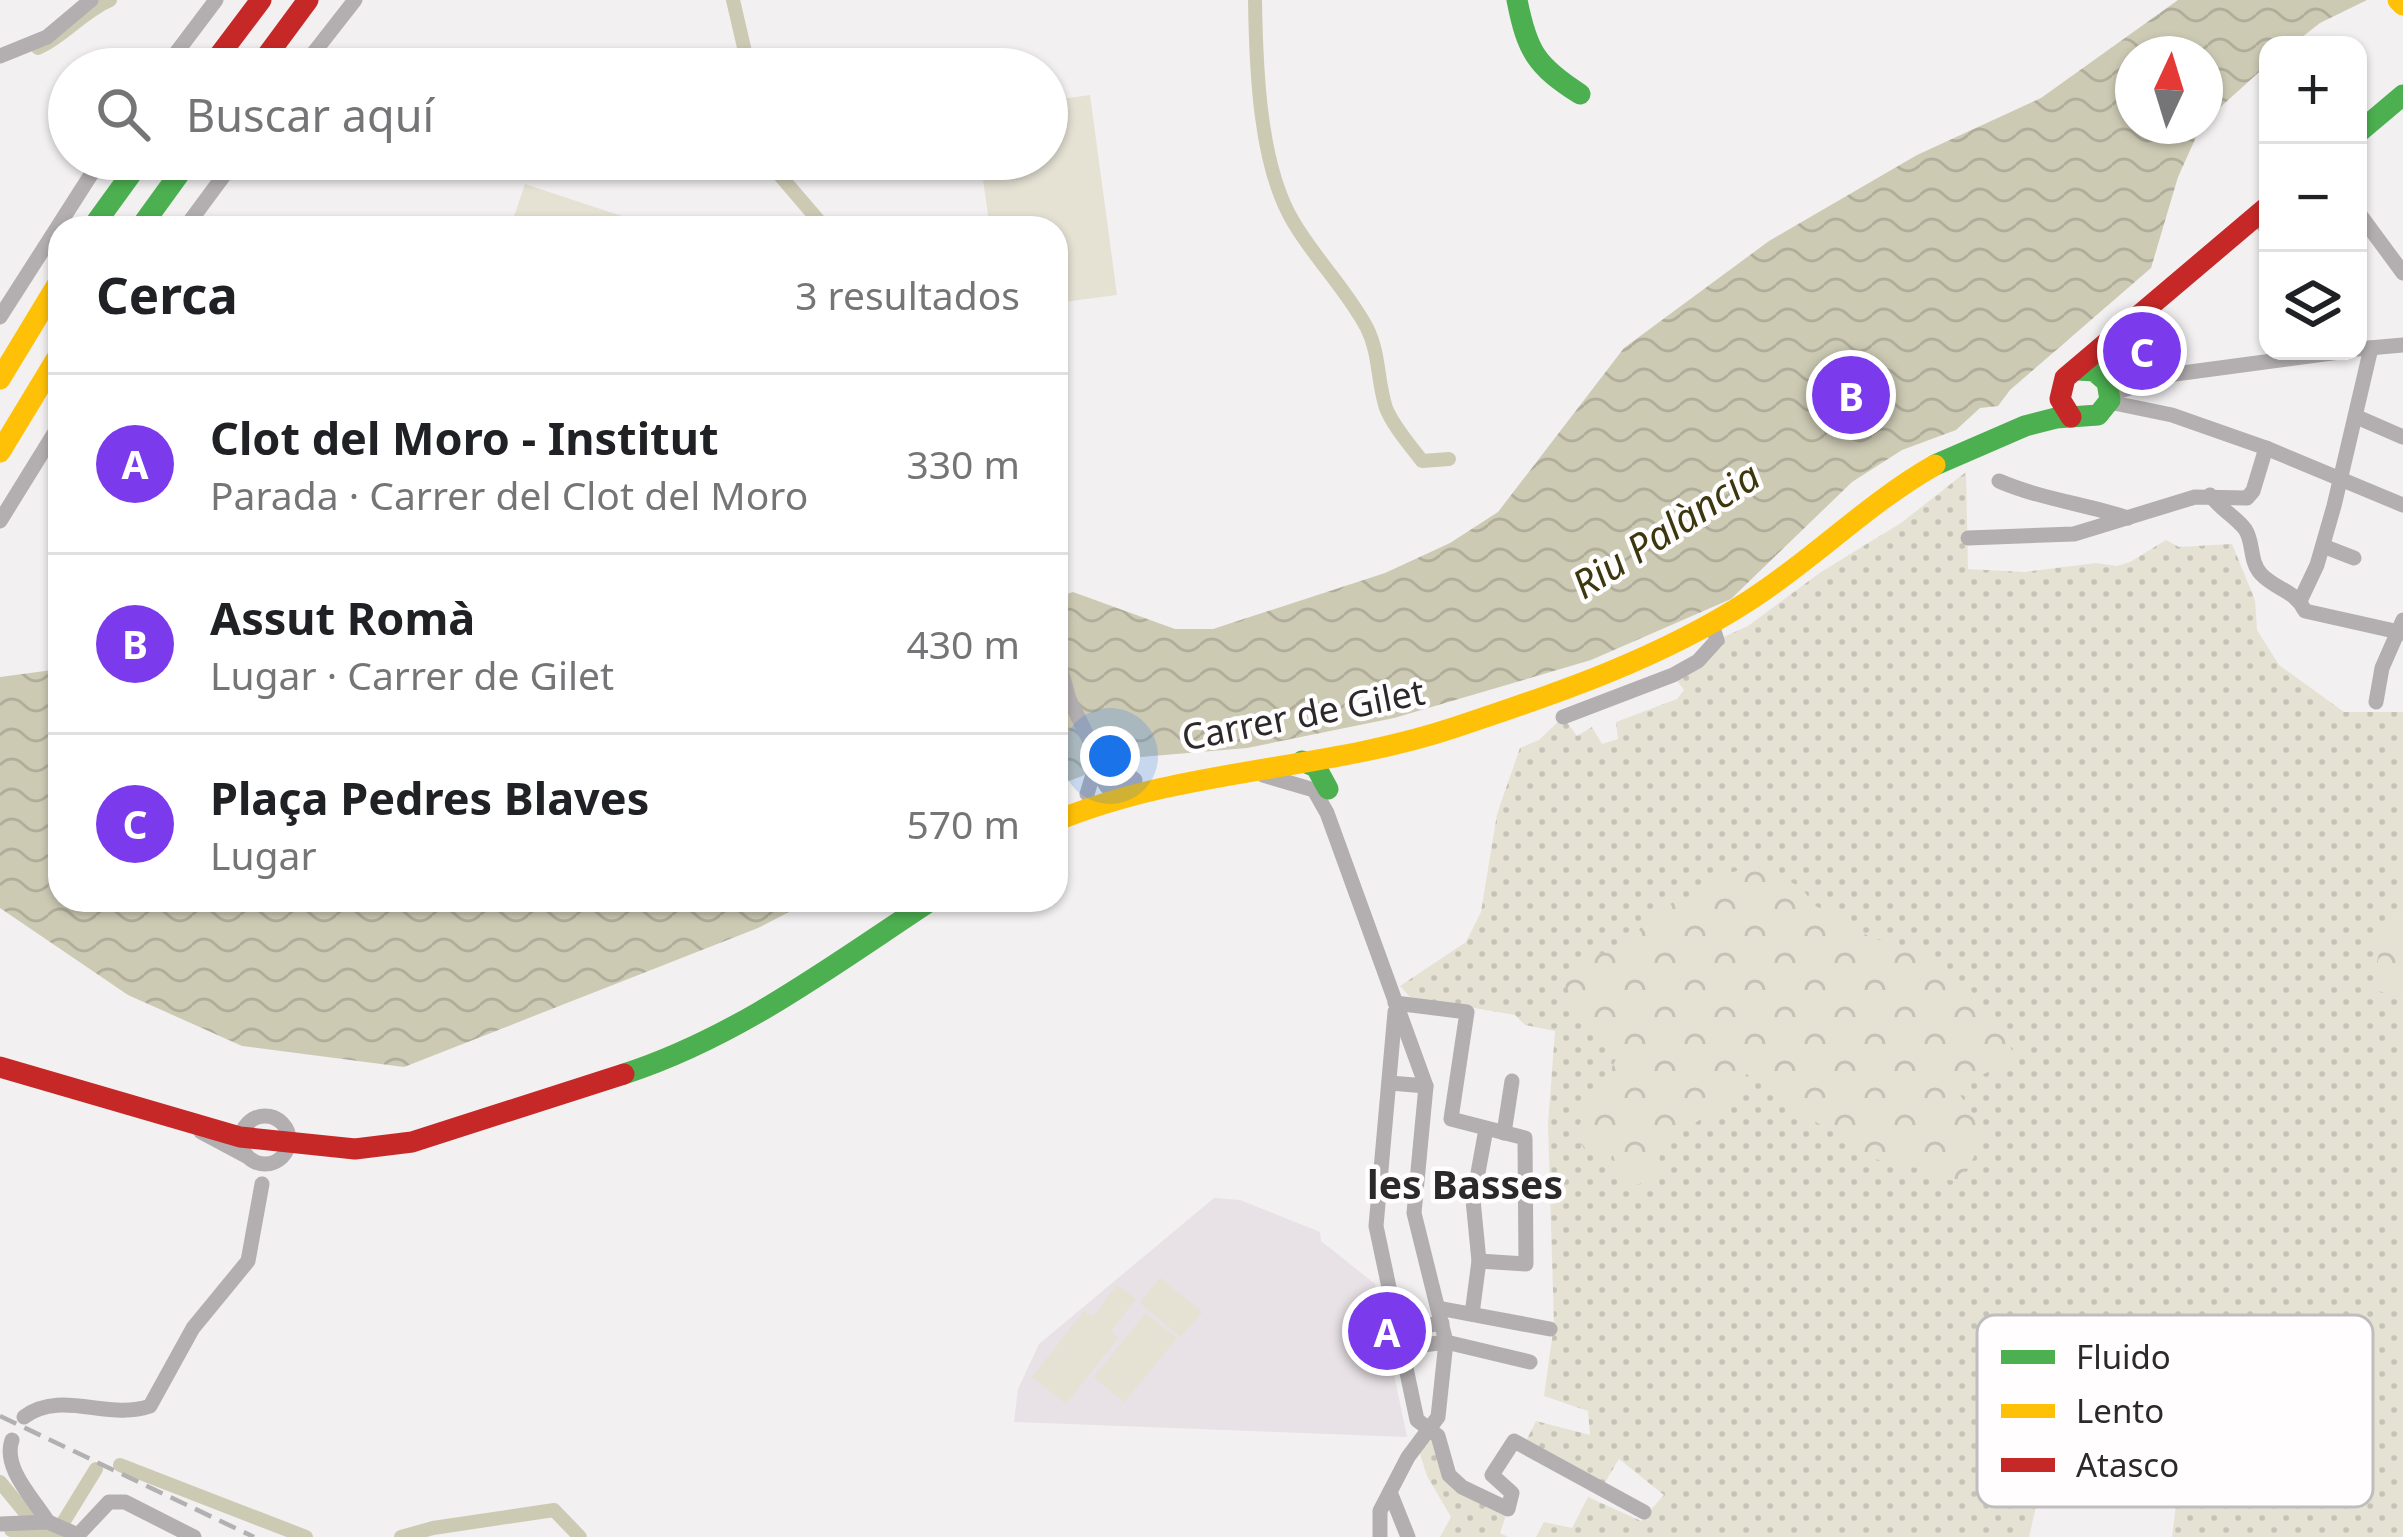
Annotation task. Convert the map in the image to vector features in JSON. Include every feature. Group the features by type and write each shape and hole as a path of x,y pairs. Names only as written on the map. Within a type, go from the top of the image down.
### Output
{"main road":[{"path":"225,48 261,0"},
{"path":"273,48 308,0"},
{"path":"1517,0 1527,50 1549,75 1580,94"},
{"path":"2367,125 2403,95"},
{"path":"101,216 127,180"},
{"path":"149,216 175,180"},
{"path":"2120,329 2111,352 2109,392 2096,418 2071,417 2062,408 2059,394 2065,378 2120,329 2259,222"},
{"path":"0,379 48,300"},
{"path":"2078,370 2094,371 2109,392"},
{"path":"0,452 48,373"},
{"name":"Carrer de Gilet","path":"2004,434 2059,394"},
{"name":"Carrer de Gilet","path":"1068,814 1138,790 1350,750 1566,687 1712,625 1932,467 2004,434 2071,417"},
{"path":"1310,763 1324,754 1350,750"},
{"path":"1226,772 1298,759 1310,763 1321,789"},
{"name":"Carrer de Gilet","path":"1068,809 1100,777 1136,780 1226,772"},
{"path":"0,1067 188,1125 252,1155 289,1144 355,1150 412,1142 674,1058 740,1027 914,912"}],"street":[{"path":"0,56 47,37 91,0"},
{"path":"180,48 216,0"},
{"path":"318,48 355,0"},
{"path":"64,216 87,180"},
{"path":"194,216 220,180"},
{"path":"2367,224 2403,273"},
{"path":"0,317 48,241"},
{"path":"2367,348 2403,345"},
{"path":"2109,392 2175,374 2275,360"},
{"path":"2300,601 2323,546 2342,478 2356,417 2359,360"},
{"path":"2109,392 2266,448 2403,505"},
{"path":"2356,417 2403,437"},
{"path":"1968,538 2074,534 2210,495 2247,498 2266,448"},
{"path":"0,521 48,457"},
{"path":"1999,481 2043,498 2128,518"},
{"path":"2210,495 2248,535 2257,570 2300,601 2305,611 2401,629 2382,668 2376,702"},
{"path":"2323,546 2354,558"},
{"path":"1563,717 1698,662 1718,640 1712,625"},
{"path":"1068,695 1093,747 1100,777 1120,789 1226,772 1277,777 1321,789"},
{"path":"1321,789 1350,750"},
{"path":"1321,789 1426,1086 1414,1214 1445,1342 1438,1417 1380,1511 1380,1537"},
{"path":"1395,1003 1467,1012 1451,1119 1525,1138 1526,1264 1479,1261"},
{"path":"1395,1003 1376,1226 1417,1420 1438,1436 1449,1475 1462,1487 1508,1509 1512,1493 1492,1475 1514,1442 1644,1512"},
{"path":"1504,1133 1512,1081"},
{"path":"1390,1082 1426,1086"},
{"path":"1472,1314 1479,1261 1473,1199 1486,1129"},
{"path":"24,1417 49,1403 130,1413 150,1406 194,1328 248,1261 262,1184 252,1155 283,1157 289,1144"},
{"path":"1397,1330 1440,1316 1472,1314 1550,1329"},
{"path":"1401,1348 1445,1342 1530,1362"},
{"path":"12,1440 10,1465 48,1522"},
{"path":"1390,1492 1408,1537"},
{"path":"0,1524 48,1522 78,1535 109,1502 125,1502 194,1537"}],"shaded area":[{"path":"1214,1198 1240,1200 1320,1232 1321,1241 1375,1284 1407,1437 1014,1422 1018,1389 1039,1344"}],"green space":[{"path":"1090,95 1117,295 1068,301 1068,216 988,216 983,180 1068,180 1068,98"},
{"path":"525,184 622,216 514,216"},
{"path":"1966,472 1968,569 2024,572 2096,563 2117,566 2166,540 2179,547 2232,544 2255,600 2257,630 2279,665 2344,712 2403,712 2403,913 2397,912 2379,953 2372,987 2403,1000 2403,1537 2172,1537 2176,1507 2373,1507 2373,1315 1977,1315 1977,1507 2036,1507 2029,1537 1536,1537 1544,1522 1572,1528 1588,1497 1641,1521 1664,1495 1619,1459 1604,1484 1526,1441 1536,1421 1590,1435 1588,1411 1544,1396 1554,1324 1548,1124 1555,1031 1525,1025 1515,1015 1410,997 1400,986 1466,942 1481,912 1497,814 1520,748 1539,740 1563,717 1577,736 1592,727 1602,744 1618,739 1616,722 1677,699 1684,690 1673,675 1717,640 1748,626 1821,572 1901,523"},
{"path":"1756,866 1801,887 1814,905 1872,938 1929,955 1971,990 2019,1060 1953,1086 1983,1137 1962,1182 1860,1156 1843,1137 1805,1116 1767,1083 1746,1074 1745,1088 1661,1148 1658,1169 1638,1185 1621,1179 1613,1155 1586,1151 1576,1137 1618,1054 1585,1021 1561,978 1584,956 1624,950 1653,911 1729,873"},
{"path":"2397,912 2403,913 2403,1000 2371,988 2379,953 2372,945 2374,929"},
{"path":"1160,1278 1202,1312 1181,1337 1140,1303"},
{"path":"1117,1285 1136,1299 1111,1331 1118,1338 1066,1404 1032,1377 1084,1311 1093,1317"},
{"path":"1146,1313 1177,1338 1124,1402 1094,1377"},
{"path":"1428,1430 1449,1475 1508,1509 1500,1533 1508,1537 1440,1537 1451,1517 1427,1476 1417,1444"}],"water":[{"path":"2178,0 2367,0 2303,36 2259,36 2259,72 2223,105 2223,36 2128,36"},
{"name":"Riu Palància","path":"2115,45 2115,144 2193,144 2151,268 2010,390 1998,406 1980,408 1956,430 1902,450 1852,482 1731,599 1591,660 1394,718 1247,748 1129,758 1068,781 1068,594 1175,629 1213,629 1385,573 1450,543 1498,512 1624,348 1769,241 1917,155 2041,98"},
{"path":"48,671 48,912 789,912 404,1067 242,1046 128,995 0,908 0,677"}],"waterway":[{"path":"38,48 110,0"},
{"path":"733,0 744,48"},
{"path":"1255,0 1262,115 1282,200 1367,328 1393,422 1422,461 1449,459"},
{"path":"784,180 815,216"},
{"path":"120,1465 306,1537"},
{"path":"61,1526 96,1469"},
{"path":"0,1482 28,1516"},
{"path":"401,1537 554,1510 580,1537"},
{"path":"11,1530 59,1537"}],"railway":[{"path":"0,1416 254,1537"}],"traffic: fast":[{"path":"1517,0 1536,56 1580,94"},
{"path":"2367,125 2403,95"},
{"path":"101,216 127,180"},
{"path":"149,216 175,180"},
{"path":"1935,465 2025,426 2098,415 2110,400 2107,382 2094,371 2078,370"},
{"path":"1302,761 1316,767 1328,789"},
{"path":"624,1074 745,1020 914,912"}],"traffic: slow":[{"path":"2398,0 2403,5"},
{"path":"0,379 48,300"},
{"path":"0,452 48,373"},
{"path":"1068,817 1154,790 1406,741 1607,673 1681,640 1750,600 1935,465"}],"traffic: jam":[{"path":"225,48 261,0"},
{"path":"273,48 308,0"},
{"path":"2071,417 2060,399 2065,378 2259,214"},
{"path":"0,1067 240,1137 355,1149 412,1142 624,1074"}],"place":[{"name":"Plaça Pedres Blaves","path":"2142,351"},
{"name":"Assut Romà","path":"1851,395"},
{"name":"Clot del Moro - Institut","path":"1387,1331"}],"district":[{"name":"les Basses","path":"1465,1183"}]}
